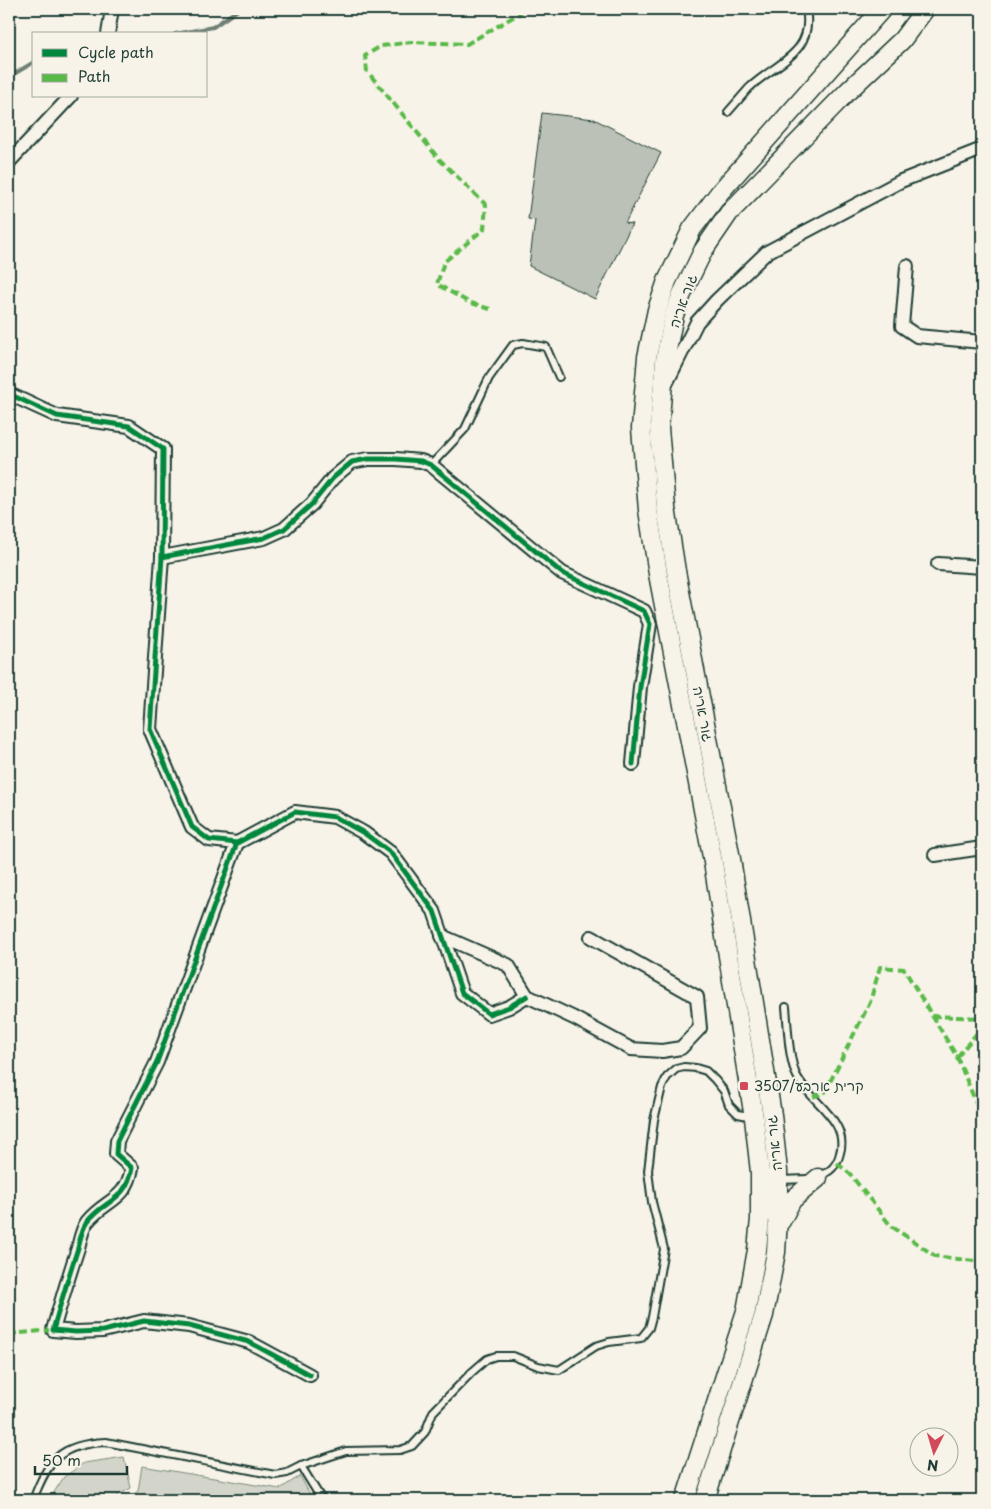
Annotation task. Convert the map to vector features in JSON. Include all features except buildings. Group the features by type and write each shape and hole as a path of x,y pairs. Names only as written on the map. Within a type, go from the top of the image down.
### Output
{"main road":[{"name":"גור אריה","path":"686,1500 746,1311 758,1250 760,1182 754,1118 713,862 658,574 648,510 641,428 644,379 657,310 670,273 692,229 720,192 882,9"},
{"name":"גור אריה","path":"705,1500 764,1315 776,1252 778,1180 773,1122 731,859 676,571 666,508 659,444 661,392 665,360 674,315 693,271 703,251 729,213 848,91 902,40 925,9"},
{"path":"778,1228 792,1200 818,1178"}],"street":[{"path":"108,32 112,9"},
{"path":"9,162 69,98"},
{"path":"661,392 697,322 767,252 901,181 982,149"},
{"path":"907,266 902,326 917,336 982,342"},
{"path":"9,394 57,416 129,426 162,449 162,557 150,729 192,827 208,840 237,843 295,812 336,817 364,833 391,853 434,911 462,993 489,1014 509,1007 527,996"},
{"path":"162,557 264,538 284,529 312,504 333,478 352,462 368,459 422,461 431,465 562,573 644,611 650,624 640,688 634,764"},
{"path":"938,564 982,567"},
{"path":"237,843 157,1062 116,1141 116,1154 132,1168 130,1178 124,1191 103,1207 86,1224 67,1277 53,1330 76,1332 103,1331 144,1321 189,1326 249,1342 310,1375"},
{"path":"935,855 982,848"},
{"path":"442,936 508,964 527,996 574,1018 631,1049 662,1051 681,1048 700,1028 697,997 591,937"}],"lane":[{"path":"728,112 749,88 801,46 807,29 806,9"},
{"path":"431,465 464,429 489,378 514,345 523,343 546,347 559,377"},
{"path":"760,1182 818,1178 829,1172 837,1162 841,1150 842,1138 838,1127 803,1085 796,1072 790,1052 786,1007"},
{"path":"33,1500 44,1474 56,1458 72,1448 86,1443 106,1442 268,1474 287,1473 301,1466 346,1451 400,1450 412,1446 425,1432 433,1412 472,1372 487,1360 496,1356 513,1356 538,1366 559,1370 596,1346 609,1342 641,1338 649,1328 652,1317 664,1249 652,1202 648,1171 654,1120 662,1087 667,1077 676,1069 684,1066 706,1071 724,1091 729,1105 738,1114 754,1118"},
{"path":"301,1466 322,1500"}],"shaded area":[{"path":"124,1457 131,1488 117,1496 115,1500 49,1500 64,1477 84,1463"},
{"path":"142,1466 280,1489 300,1476 313,1500 127,1500 138,1491"}],"waterway":[{"path":"186,32 213,27 239,9"},
{"path":"9,77 32,63"}],"marked path":[{"path":"490,309 468,302 437,284 444,262 484,229 486,205 439,159 367,71 365,56 381,46 412,42 467,44 520,13 522,9"},
{"path":"813,1097 825,1092 870,1002 880,967 904,969 957,1057 982,1117"},
{"path":"932,1016 982,1018"},
{"path":"957,1057 982,1027"},
{"path":"837,1163 850,1174 891,1226 935,1256 982,1262"},
{"path":"9,1334 53,1330"}],"cycle path":[{"path":"9,394 57,416 129,426 163,449 162,557 150,729 192,827 209,840 237,843 295,812 335,817 364,833 391,853 434,911 462,993 489,1014 509,1007 527,996"},
{"path":"162,557 264,538 284,529 312,504 333,478 352,462 368,459 396,459 421,461 431,465 562,573 644,611 650,624 640,687 633,764"},
{"path":"237,843 157,1062 117,1141 116,1154 132,1168 129,1179 120,1194 94,1214 85,1225 53,1330 76,1332 103,1331 144,1321 189,1326 249,1342 310,1375"}],"place":[{"name":"קרית ארבע/3507","path":"744,1086"}]}
